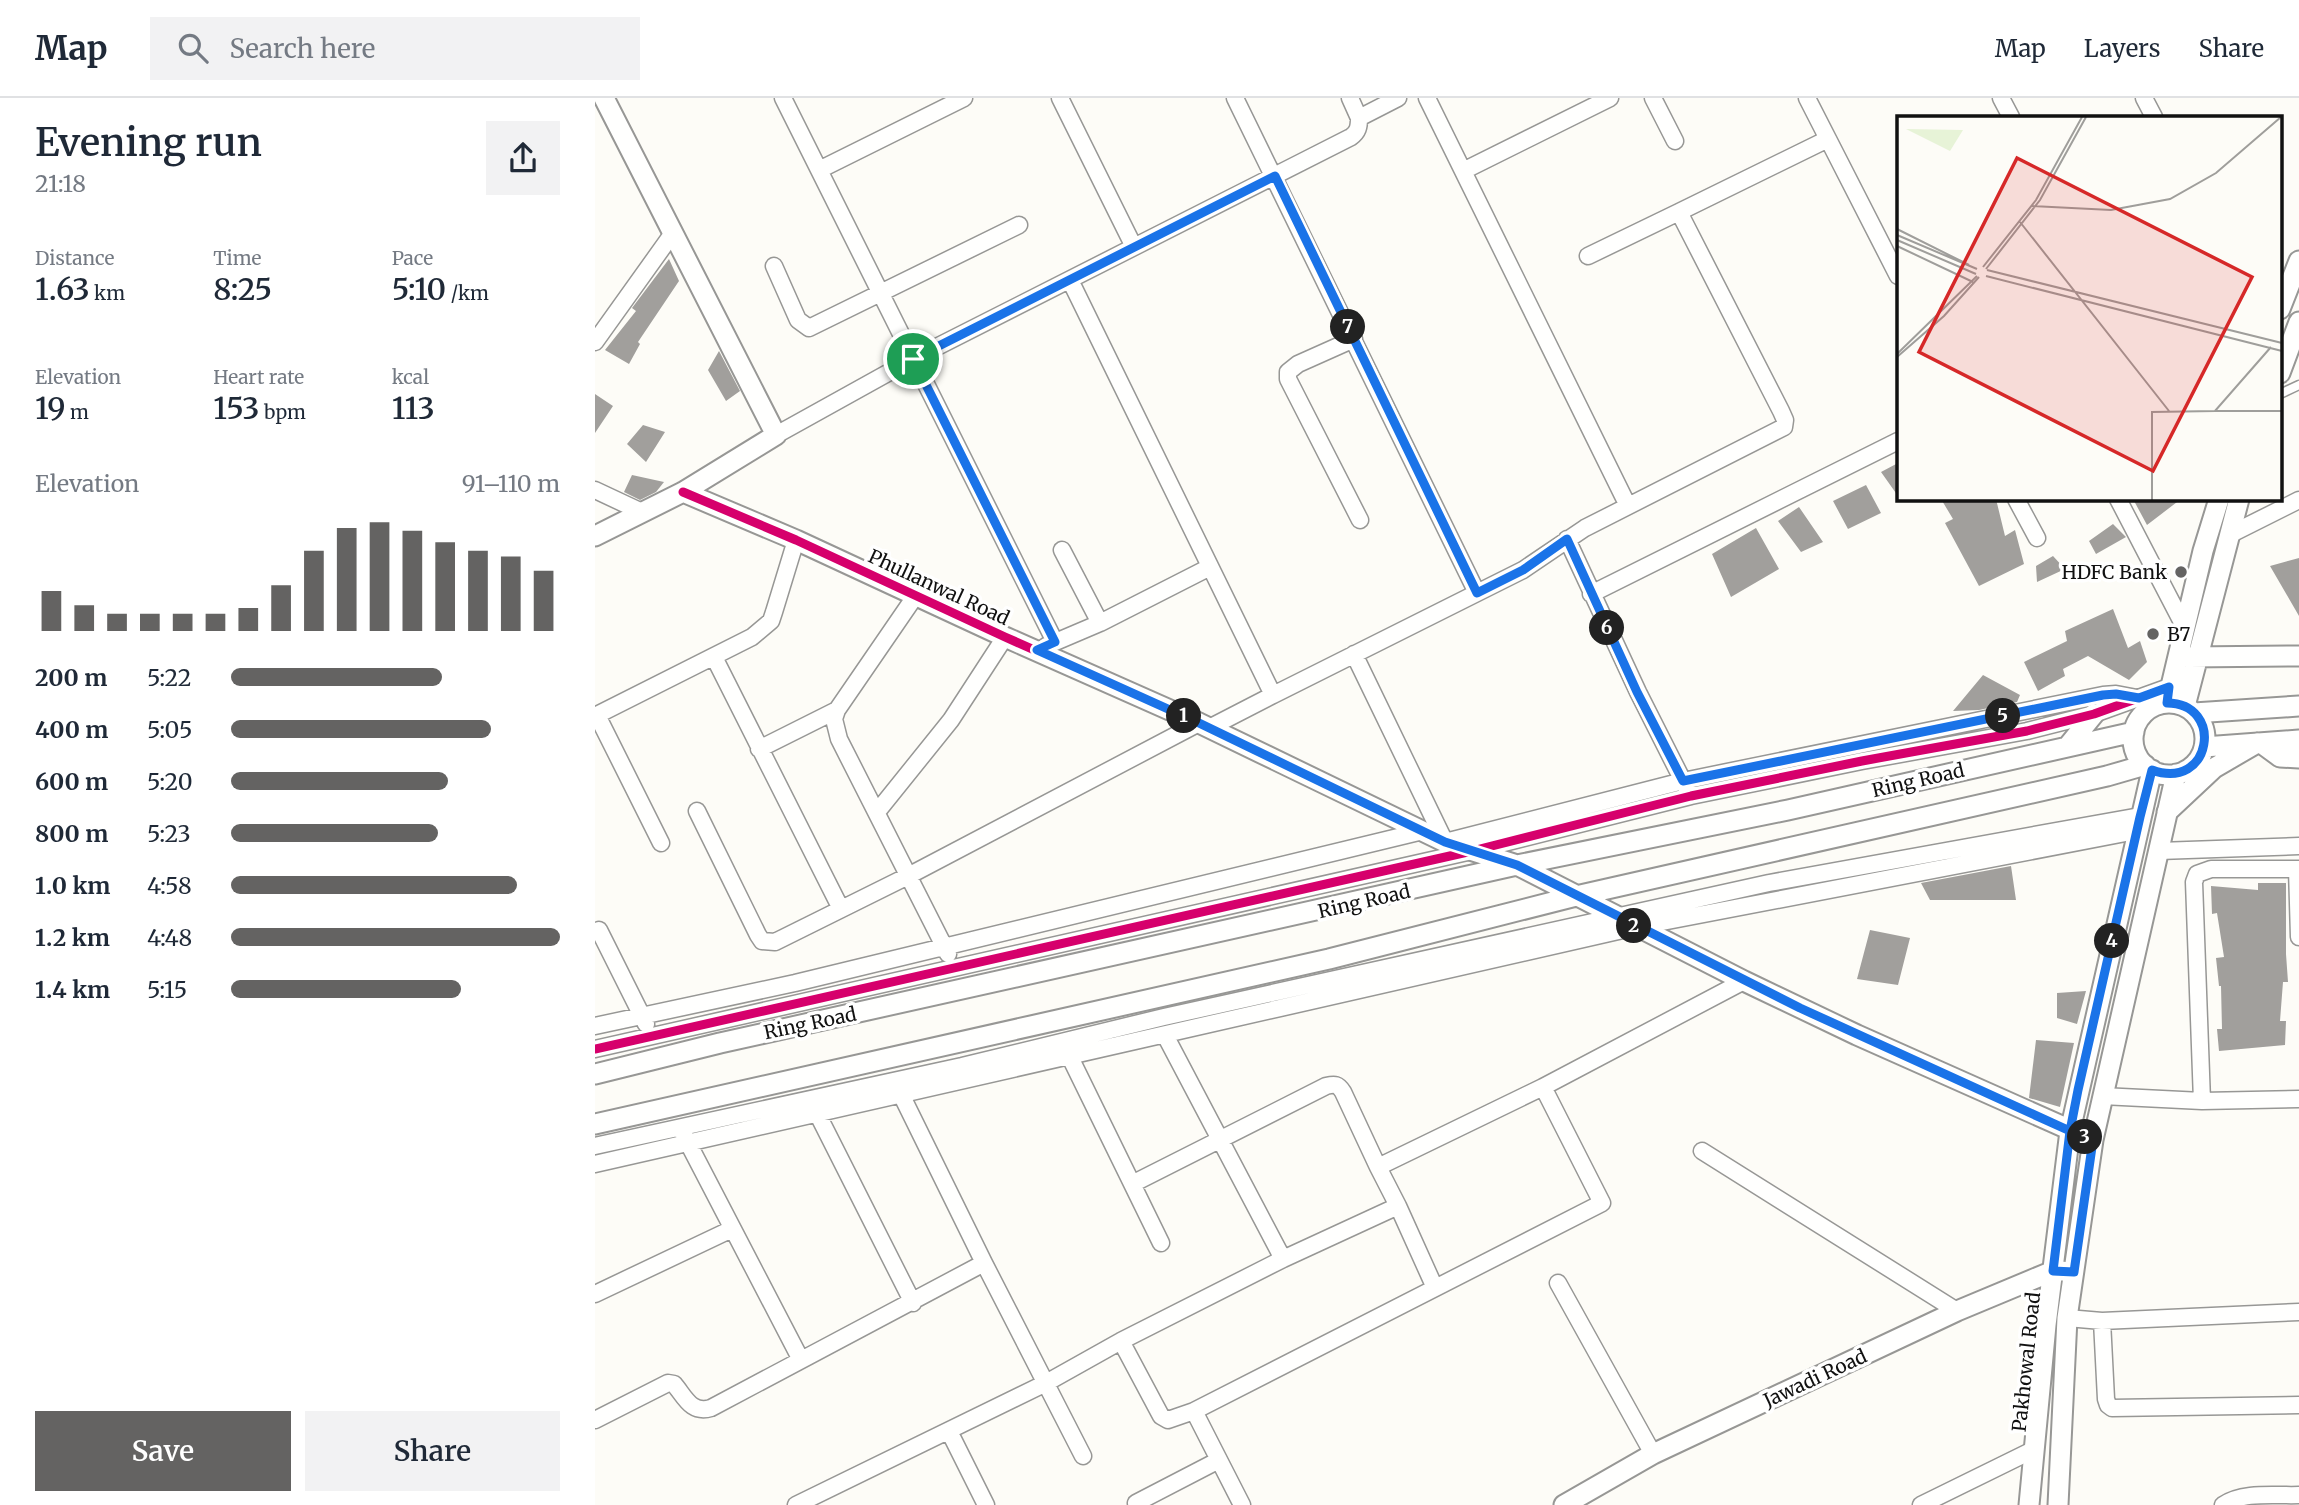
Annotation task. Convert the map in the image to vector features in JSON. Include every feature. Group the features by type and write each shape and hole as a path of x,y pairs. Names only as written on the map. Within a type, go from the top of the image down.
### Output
{"street":[{"path":"604,98 776,435"},
{"path":"783,98 1055,642"},
{"path":"819,170 964,98"},
{"path":"1060,98 1134,247"},
{"path":"1235,98 1477,593"},
{"path":"595,536 683,492 776,435 913,359 1351,137 1359,127 1359,118 1350,98"},
{"path":"1359,118 1398,98"},
{"path":"1427,98 1628,506"},
{"path":"1463,172 1610,98"},
{"path":"1653,98 1675,141"},
{"path":"1807,98 1897,274"},
{"path":"2001,98 2010,116"},
{"path":"2144,98 2153,116"},
{"path":"1588,256 1828,139"},
{"path":"697,811 762,941 775,942 1204,725 1273,695 1523,570 1567,539 1777,432 1784,427 1785,420 1679,212"},
{"path":"774,266 799,320 803,326 809,328 1019,225"},
{"path":"595,342 673,233"},
{"path":"2281,306 2299,261"},
{"path":"1070,280 1273,695"},
{"path":"2281,370 2299,322"},
{"path":"1354,339 1298,364 1288,372 1288,379 1360,520"},
{"path":"1591,594 1897,441"},
{"path":"595,489 642,512"},
{"name":"Phullanwal Road","path":"683,492 796,540 1204,725 1445,842 1517,865 1636,927 1857,1035 2093,1140"},
{"path":"2017,500 2037,538"},
{"path":"2119,500 2184,626"},
{"path":"2179,702 2153,707 2144,713 2134,732 2137,755 2148,768 2164,775 2189,769 2199,760 2204,747 2205,734 2201,722 2179,702 2177,657 2217,500"},
{"path":"2179,702 2200,656 2239,500"},
{"path":"2231,534 2299,500"},
{"path":"1567,539 1591,594 1687,788"},
{"path":"661,843 596,716 752,637 771,621 796,540"},
{"path":"1062,550 1100,623"},
{"path":"1037,650 1100,623 1210,567"},
{"path":"916,595 837,710 835,729 956,968"},
{"path":"877,812 951,720 1005,637"},
{"path":"1355,654 1445,842 1687,788 1861,753 2005,715 2103,695 2116,694 2179,702 2299,706"},
{"path":"2177,657 2299,656"},
{"path":"714,657 841,909"},
{"path":"1861,753 2007,735 2094,714 2139,698"},
{"path":"759,748 837,710"},
{"path":"2068,746 2094,714"},
{"path":"2005,715 2007,735"},
{"name":"Ring Road","path":"595,1074 720,1043 1517,865 1788,810 2134,732"},
{"path":"2204,747 2299,740"},
{"path":"2259,743 2273,754 2285,758 2299,758"},
{"path":"2168,812 2214,768 2259,743"},
{"path":"595,1124 1329,959 1576,896 2148,768"},
{"name":"Pakhowal Road","path":"2029,1505 2070,1131 2148,768"},
{"name":"Pakhowal Road","path":"2057,1505 2067,1318 2093,1140 2176,774"},
{"path":"595,1049 1472,851 1687,788"},
{"path":"595,1164 1164,1017 1616,916 1769,883 2138,824"},
{"path":"898,1087 1165,1035 1636,927 2138,824"},
{"path":"595,1026 795,982 1423,831"},
{"path":"2159,851 2299,846"},
{"path":"2202,1101 2195,882 2197,874 2211,869 2298,869 2299,937"},
{"path":"599,930 652,1036"},
{"path":"1378,1167 1543,1087 1744,981"},
{"path":"795,982 804,1001"},
{"path":"1165,1035 1283,1259"},
{"path":"1069,1055 1161,1243"},
{"path":"1133,1183 1334,1084 1343,1092 1435,1288"},
{"path":"898,1087 984,1264 1083,1456"},
{"path":"1121,1341 1161,1416 1168,1420 1194,1411 1602,1202 1543,1087"},
{"path":"2102,1096 2202,1101 2299,1099"},
{"path":"595,1146 679,1128 814,1106"},
{"path":"814,1106 912,1303"},
{"path":"679,1128 801,1360"},
{"path":"1702,1151 1957,1311"},
{"path":"796,1505 1046,1383 1121,1341 1283,1259 1398,1206"},
{"path":"595,1294 732,1229"},
{"path":"595,1420 669,1383 674,1384 692,1406 704,1410 984,1264"},
{"name":"Jawadi Road","path":"1565,1505 1653,1454 1957,1311 2053,1271 2074,1272"},
{"path":"1558,1283 1653,1454"},
{"path":"2067,1318 2102,1321 2299,1312"},
{"path":"2102,1321 2105,1399 2112,1408 2299,1405"},
{"path":"1194,1411 1242,1505"},
{"path":"949,1431 986,1505"},
{"path":"1921,1505 2035,1448"},
{"path":"1136,1503 1219,1460"},
{"path":"2223,1505 2231,1499 2242,1497 2299,1495"}],"lane":[{"path":"2281,394 2299,385"}],"building":[{"path":"669,259 679,281 638,342 640,344 629,364 605,350 636,311 632,308"},
{"path":"719,351 740,391 726,401 708,370"},
{"path":"595,394 613,406 595,433"},
{"path":"643,425 665,432 646,462 627,444"},
{"path":"1897,464 1897,495 1881,472"},
{"path":"632,475 664,482 656,492 640,500 624,492"},
{"path":"1866,485 1881,513 1848,529 1833,501"},
{"path":"1942,500 1996,500 2005,536 2015,530 2024,564 1979,586 1945,523 1953,519"},
{"path":"2134,500 2180,500 2147,525"},
{"path":"1799,507 1823,542 1801,552 1778,521"},
{"path":"2113,524 2126,537 2096,554 2089,541"},
{"path":"1756,528 1779,569 1731,597 1712,554"},
{"path":"2053,556 2065,569 2037,582 2036,566"},
{"path":"2299,558 2299,616 2270,566"},
{"path":"2113,609 2128,648 2140,641 2147,662 2129,680 2088,656 2063,669 2065,676 2038,691 2024,662 2067,641 2065,631"},
{"path":"1983,675 2020,695 2017,702 1979,710 1953,711"},
{"path":"2011,866 2016,900 1930,900 1921,883"},
{"path":"2258,883 2286,883 2288,982 2283,982 2280,1021 2286,1021 2285,1045 2219,1051 2217,1029 2222,1029 2221,986 2216,958 2224,957 2217,913 2212,914 2211,886 2258,890"},
{"path":"1870,930 1910,938 1898,985 1857,979"},
{"path":"2086,991 2077,1024 2057,1018 2057,993"},
{"path":"2036,1040 2074,1043 2060,1107 2029,1098"}],"cycle path":[{"path":"683,492 796,540 1199,723 1445,842 1517,865 1744,981 1857,1035 2093,1140"},
{"path":"595,1049 1472,851 1691,796 2027,731 2094,714 2169,687"}],"place":[{"name":"HDFC Bank","path":"2181,572"},
{"name":"B7","path":"2153,634"}],"route":[{"path":"913,359 1055,642 1037,650 1199,723 1445,842 1517,865 1744,981 1857,1035 2070,1131 2093,1140 2074,1272 2053,1271 2070,1131 2140,817 2152,770 2164,775 2189,769 2199,760 2204,747 2205,734 2201,722 2185,706 2167,703 2169,687 2139,698 2103,695 1683,781 1637,692 1567,539 1523,570 1477,593 1275,176 913,359"}]}
